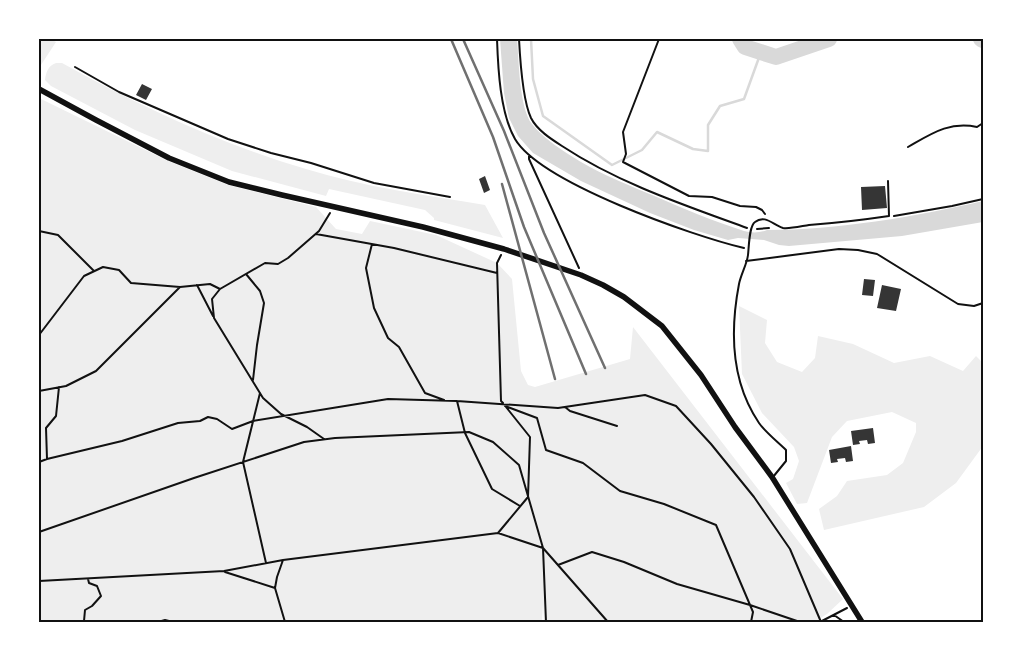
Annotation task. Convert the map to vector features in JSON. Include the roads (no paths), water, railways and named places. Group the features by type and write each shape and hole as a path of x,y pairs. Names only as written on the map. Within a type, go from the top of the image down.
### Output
{"street":[{"path":"39,89 169,158 229,182 423,226 505,249 581,275 624,297 662,326 701,374 735,427 772,477 862,622"}],"lane":[{"path":"75,68 119,92 228,139 374,183 450,197"},
{"path":"772,477 786,461 786,450 760,425 749,406 737,369 734,352 733,329 735,307 753,224 756,221 765,219 783,228 889,216 888,181"},
{"path":"746,261 839,249 858,250 877,254 958,304 974,306 983,303"}],"waterway":[{"path":"531,39 533,79 543,116 612,165 642,150 657,132 693,149 708,151 708,125 720,106 744,99 761,52"},
{"path":"740,39 745,47 776,57 829,39"}],"railway":[{"path":"451,39 493,137 524,227 586,374"},
{"path":"463,39 504,131 544,233 605,368"},
{"path":"502,184 555,379"}]}
